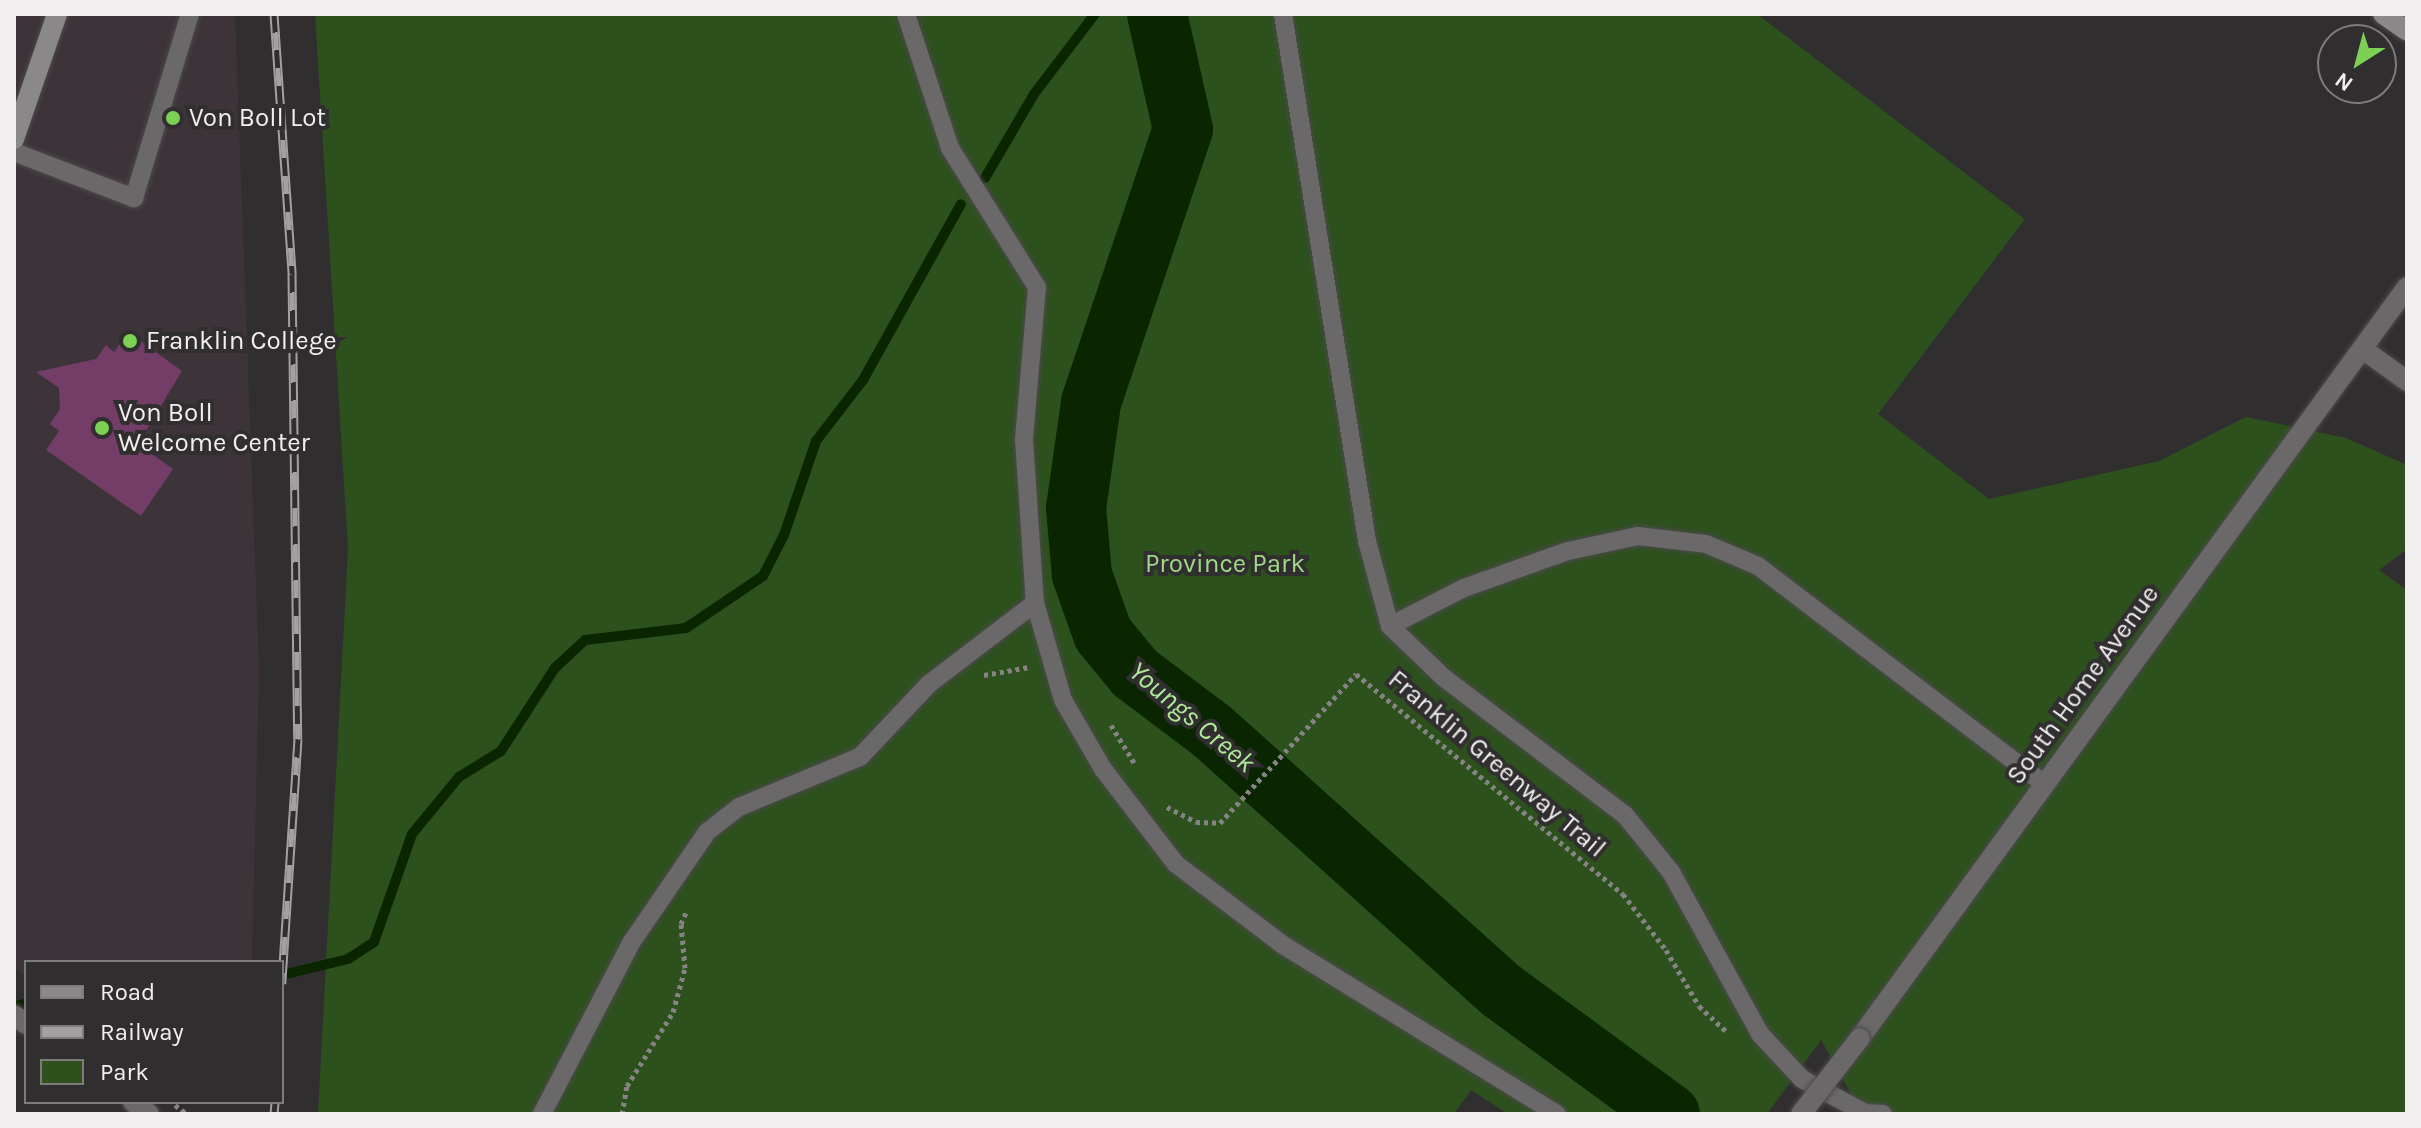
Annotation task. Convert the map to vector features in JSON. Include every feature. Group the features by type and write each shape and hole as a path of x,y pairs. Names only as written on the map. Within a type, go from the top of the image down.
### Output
{"street":[{"path":"14,139 57,14"},
{"path":"2383,14 2407,31"},
{"name":"South Home Avenue","path":"1801,1114 1860,1038 2407,287"},
{"path":"2364,350 2407,381"}],"lane":[{"path":"14,152 134,198 190,14"},
{"path":"906,14 950,148 1037,287 1024,439 1035,603 1048,663 1103,769 1176,864 1283,945 1557,1114"},
{"path":"1283,14 1367,541 1390,626 1443,677 1625,815 1671,872 1760,1034 1802,1079 1865,1113 1883,1114"},
{"path":"1390,626 1464,588 1568,551 1638,536 1706,544 1758,566 2043,783"},
{"path":"542,1114 631,943 707,832 739,807 860,757 929,684 1035,603"}],"path":[{"path":"969,677 1048,663"},
{"name":"Franklin Greenway Trail","path":"1160,803 1196,822 1220,823 1356,674 1623,894 1699,1006 1731,1036"},
{"path":"1104,714 1144,778"},
{"path":"622,1114 627,1086 673,1012 685,968 681,924 692,898"}],"shaded area":[{"name":"Franklin College","path":"14,14 235,14 259,669 252,960 24,960 24,974 14,967"}],"green space":[{"name":"Province Park","path":"315,14 1757,14 2025,219 1878,414 1989,499 2159,461 2246,417 2346,438 2407,465 2407,549 2379,570 2407,590 2407,1113 1862,1114 1821,1040 1767,1114 1508,1114 1471,1090 1454,1114 318,1114 348,549"}],"building":[{"name":"Von Boll Welcome Center","path":"128,332 182,371 138,444 173,469 141,516 46,450 59,431 50,424 60,409 59,388 36,372 96,359 106,345 114,352"}],"waterway":[{"path":"985,178 1034,94 1095,14"},
{"name":"Youngs Creek","path":"1157,14 1183,129 1091,403 1076,508 1082,575 1103,634 1135,673 1212,731 1502,991 1670,1114"},
{"path":"284,975 348,959 374,942 412,834 459,777 501,751 555,668 585,640 686,628 763,576 784,535 816,441 863,380 961,204"},
{"path":"14,1007 24,1004"}],"railway":[{"path":"274,14 292,274 298,739 284,960"},
{"path":"274,1114 275,1104"}],"place":[{"name":"Von Boll Lot","path":"173,118"},
{"name":"Franklin College","path":"130,341"},
{"name":"Von Boll Welcome Center","path":"102,428"}]}
